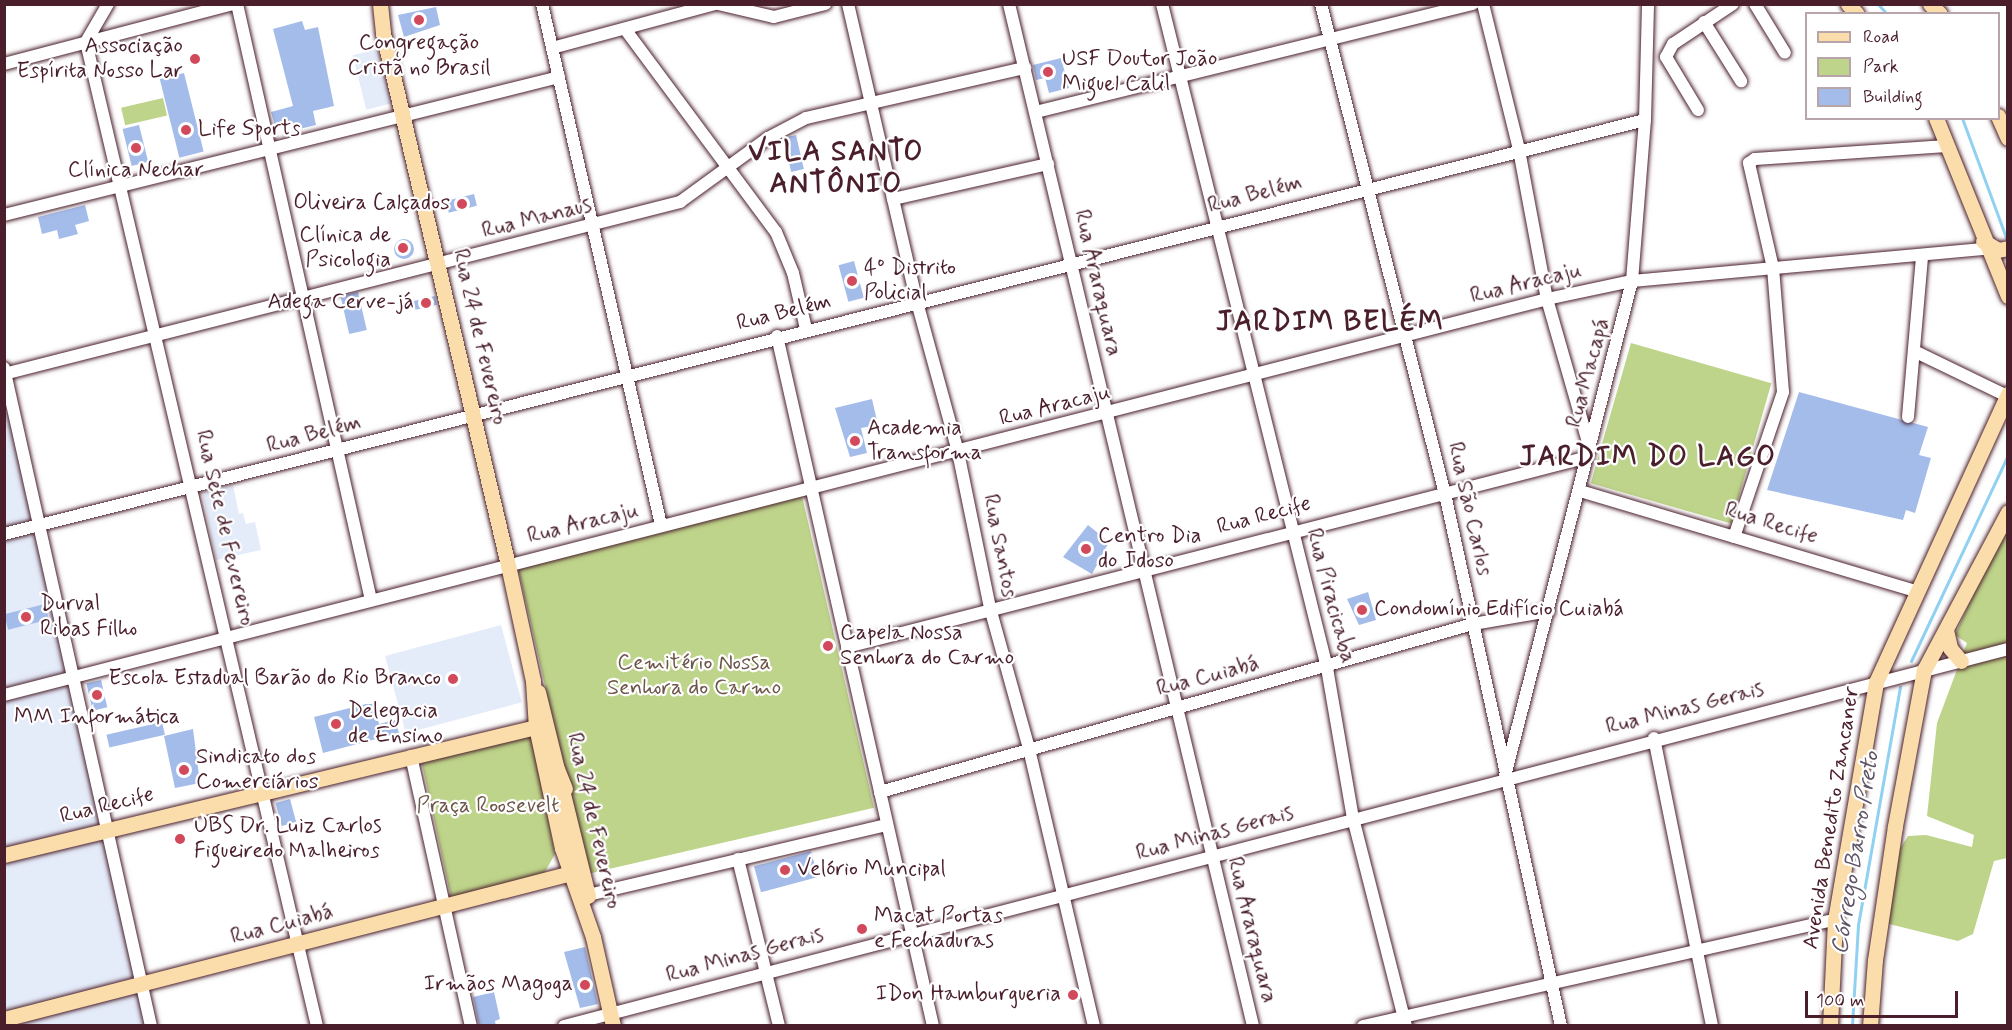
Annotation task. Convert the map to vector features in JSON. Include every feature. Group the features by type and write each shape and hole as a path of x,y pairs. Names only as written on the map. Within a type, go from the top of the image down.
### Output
{"main road":[{"name":"Rua 24 de Fevereiro","path":"380,4 403,116 440,265 533,681 565,789 588,895 593,937 612,1020"},
{"path":"1937,120 1995,250 2007,296"},
{"path":"2000,120 2007,138"},
{"name":"Avenida Benedito Zancaner","path":"1830,1026 1835,920 1876,682 1915,591 2007,395"},
{"path":"1870,1026 1893,837 1924,670 2007,512"},
{"path":"1946,630 1950,648 1961,661"},
{"name":"Rua 24 de Fevereiro","path":"533,681 536,727 562,848 593,937"},
{"path":"536,727 546,735 565,789"},
{"name":"Rua Recife","path":"4,855 263,789 536,727"},
{"path":"549,880 572,826"},
{"path":"573,879 588,895"},
{"name":"Rua Cuiabá","path":"4,1019 142,986 298,943 549,880 573,879"}],"street":[{"path":"86,42 108,4"},
{"path":"4,64 207,8 232,4"},
{"path":"237,4 371,600"},
{"path":"542,4 661,525"},
{"path":"552,48 717,4 774,17 825,4"},
{"name":"Rua Santos","path":"848,4 917,302 958,452 990,608 1029,749 1094,1026"},
{"name":"Rua Araraquara","path":"1009,4 1142,571 1179,709 1253,1026"},
{"name":"Rua Piracicaba","path":"1162,4 1291,531 1327,668 1353,818 1405,1021"},
{"name":"Rua São Carlos","path":"1321,4 1365,188 1406,336 1445,494 1505,778 1561,1026"},
{"path":"1036,112 1473,4"},
{"path":"1483,4 1520,150 1547,299 1589,453"},
{"name":"Rua Macapá","path":"1505,778 1632,281 1645,120 1648,4"},
{"path":"1698,110 1666,57 1673,44 1733,4"},
{"path":"1755,4 1785,53"},
{"path":"1704,22 1741,81"},
{"path":"625,29 776,231 793,273 806,329"},
{"name":"Rua Sete de Fevereiro","path":"86,42 194,488 317,1026"},
{"name":"Rua Manaus","path":"5,372 156,337 593,227 680,202 768,138 806,118 1025,68"},
{"path":"4,215 120,184 559,77"},
{"name":"Rua Belém","path":"4,534 194,488 777,336 1645,120"},
{"path":"1734,537 1783,392 1773,268 1749,163 1755,159 1947,146"},
{"path":"893,199 1048,164"},
{"name":"Rua Aracaju","path":"4,695 229,639 661,525 1107,415 1547,299 1632,281 1995,250"},
{"path":"1908,417 1922,257"},
{"path":"777,336 933,1026"},
{"path":"1914,351 2007,395"},
{"path":"5,372 37,526 109,829 151,1026"},
{"name":"Rua Recife","path":"847,647 990,608 1445,494 1589,453"},
{"name":"Rua Recife","path":"1580,491 1915,591"},
{"name":"Rua Cuiabá","path":"880,792 1327,668 1473,624 1549,610"},
{"name":"Rua Minas Gerais","path":"564,1026 612,1020 765,972 1212,858 1654,738 2007,649"},
{"path":"1654,738 1712,1026"},
{"path":"411,756 471,1026"},
{"path":"588,895 887,825"},
{"path":"738,859 779,1026"},
{"path":"1363,1026 1405,1021 1550,983 1835,920"}],"shaded area":[{"path":"378,49 392,103 366,110 353,55"},
{"path":"4,376 156,1025 5,1025"},
{"path":"233,485 239,514 243,513 246,524 255,522 261,550 216,560 202,492"},
{"name":"Escola Estadual Barão do Rio Branco","path":"501,625 522,702 406,733 385,656"}],"green space":[{"path":"163,98 167,116 125,125 121,108"},
{"path":"1631,343 1771,383 1731,524 1591,483"},
{"name":"Cemitério Nossa Senhora do Carmo","path":"802,496 874,808 588,874 517,562"},
{"path":"2007,520 2007,858 1994,861 1973,934 1958,941 1885,923 1894,858 1908,836 1926,835 1972,847 1974,835 1927,816 1937,723 1967,643 1955,635"},
{"name":"Praça Roosevelt","path":"531,732 555,854 542,877 451,898 421,759"}],"building":[{"name":"Congregação Cristã no Brasil","path":"436,7 440,25 404,37 398,15"},
{"path":"302,21 305,30 318,27 334,106 313,111 316,125 295,130 292,122 275,126 271,112 293,106 273,29"},
{"name":"USF Doutor João Miguel Calil","path":"1061,58 1069,88 1049,93 1045,78 1036,80 1033,65"},
{"name":"Life Sports","path":"184,73 204,152 179,158 160,79"},
{"name":"Clínica Nechar","path":"139,125 148,162 132,166 123,129"},
{"path":"796,135 804,169 791,172 783,138"},
{"name":"Oliveira Calçados","path":"474,194 477,206 449,213 446,201"},
{"path":"85,205 89,221 75,225 78,234 59,239 57,230 42,234 38,217"},
{"name":"Clínica de Psicologia","path":"404,239 411,242 414,249 411,256 404,259 397,256 394,249 397,242"},
{"name":"4º Distrito Policial","path":"854,261 864,298 848,302 839,265"},
{"path":"358,292 367,330 349,334 340,296"},
{"name":"Adega Cerve-já","path":"435,296 437,305 416,310 414,301"},
{"path":"1799,392 1928,427 1919,455 1931,458 1915,513 1906,510 1903,520 1767,490"},
{"name":"Academia Transforma","path":"872,399 878,425 861,428 867,453 850,457 835,408"},
{"name":"Centro Dia do Idoso","path":"1088,525 1109,542 1092,574 1063,557"},
{"name":"Condomínio Edifício Cuiabá","path":"1368,592 1376,620 1359,625 1347,599"},
{"name":"Durval Ribas Filho","path":"45,604 49,620 8,630 4,614"},
{"name":"MM Informática","path":"101,680 107,707 93,711 86,683"},
{"name":"Delegacia de Ensino","path":"366,704 375,704 379,724 395,720 399,733 323,753 314,717"},
{"path":"162,722 165,735 109,747 106,735"},
{"name":"Sindicato dos Comerciários","path":"193,729 200,783 175,788 164,736"},
{"path":"290,799 296,822 282,826 276,803"},
{"name":"Velório Muncipal","path":"811,851 818,877 761,892 754,866"},
{"name":"Irmãos Magoga","path":"585,947 598,1004 580,1008 564,952"},
{"path":"494,992 500,1019 495,1021 496,1026 479,1026 473,997"}],"waterway":[{"name":"Córrego Barro Preto","path":"1878,4 1885,12"},
{"name":"Córrego Barro Preto","path":"1963,120 2008,243"},
{"name":"Córrego Barro Preto","path":"1911,661 2008,455"},
{"name":"Córrego Barro Preto","path":"1852,1026 1858,925 1900,687"}],"place":[{"name":"Congregação Cristã no Brasil","path":"419,20"},
{"name":"Associação Espírita Nosso Lar","path":"195,59"},
{"name":"USF Doutor João Miguel Calil","path":"1048,72"},
{"name":"Life Sports","path":"186,130"},
{"name":"Clínica Nechar","path":"136,148"},
{"name":"Oliveira Calçados","path":"462,204"},
{"name":"Clínica de Psicologia","path":"403,248"},
{"name":"4º Distrito Policial","path":"852,281"},
{"name":"Adega Cerve-já","path":"426,303"},
{"name":"Academia Transforma","path":"855,441"},
{"name":"Centro Dia do Idoso","path":"1086,549"},
{"name":"Condomínio Edifício Cuiabá","path":"1362,610"},
{"name":"Durval Ribas Filho","path":"26,617"},
{"name":"Capela Nossa Senhora do Carmo","path":"828,646"},
{"name":"Escola Estadual Barão do Rio Branco","path":"453,679"},
{"name":"MM Informática","path":"97,695"},
{"name":"Delegacia de Ensino","path":"336,724"},
{"name":"Sindicato dos Comerciários","path":"184,770"},
{"name":"UBS Dr. Luiz Carlos Figueiredo Malheiros","path":"180,839"},
{"name":"Velório Muncipal","path":"785,870"},
{"name":"Macat Portas e Fechaduras","path":"862,929"},
{"name":"Irmãos Magoga","path":"585,985"},
{"name":"IDon Hamburgueria","path":"1073,995"}],"district":[{"name":"VILA SANTO ANTÔNIO","path":"836,169"},
{"name":"JARDIM BELÉM","path":"1330,323"},
{"name":"JARDIM DO LAGO","path":"1648,458"}]}
